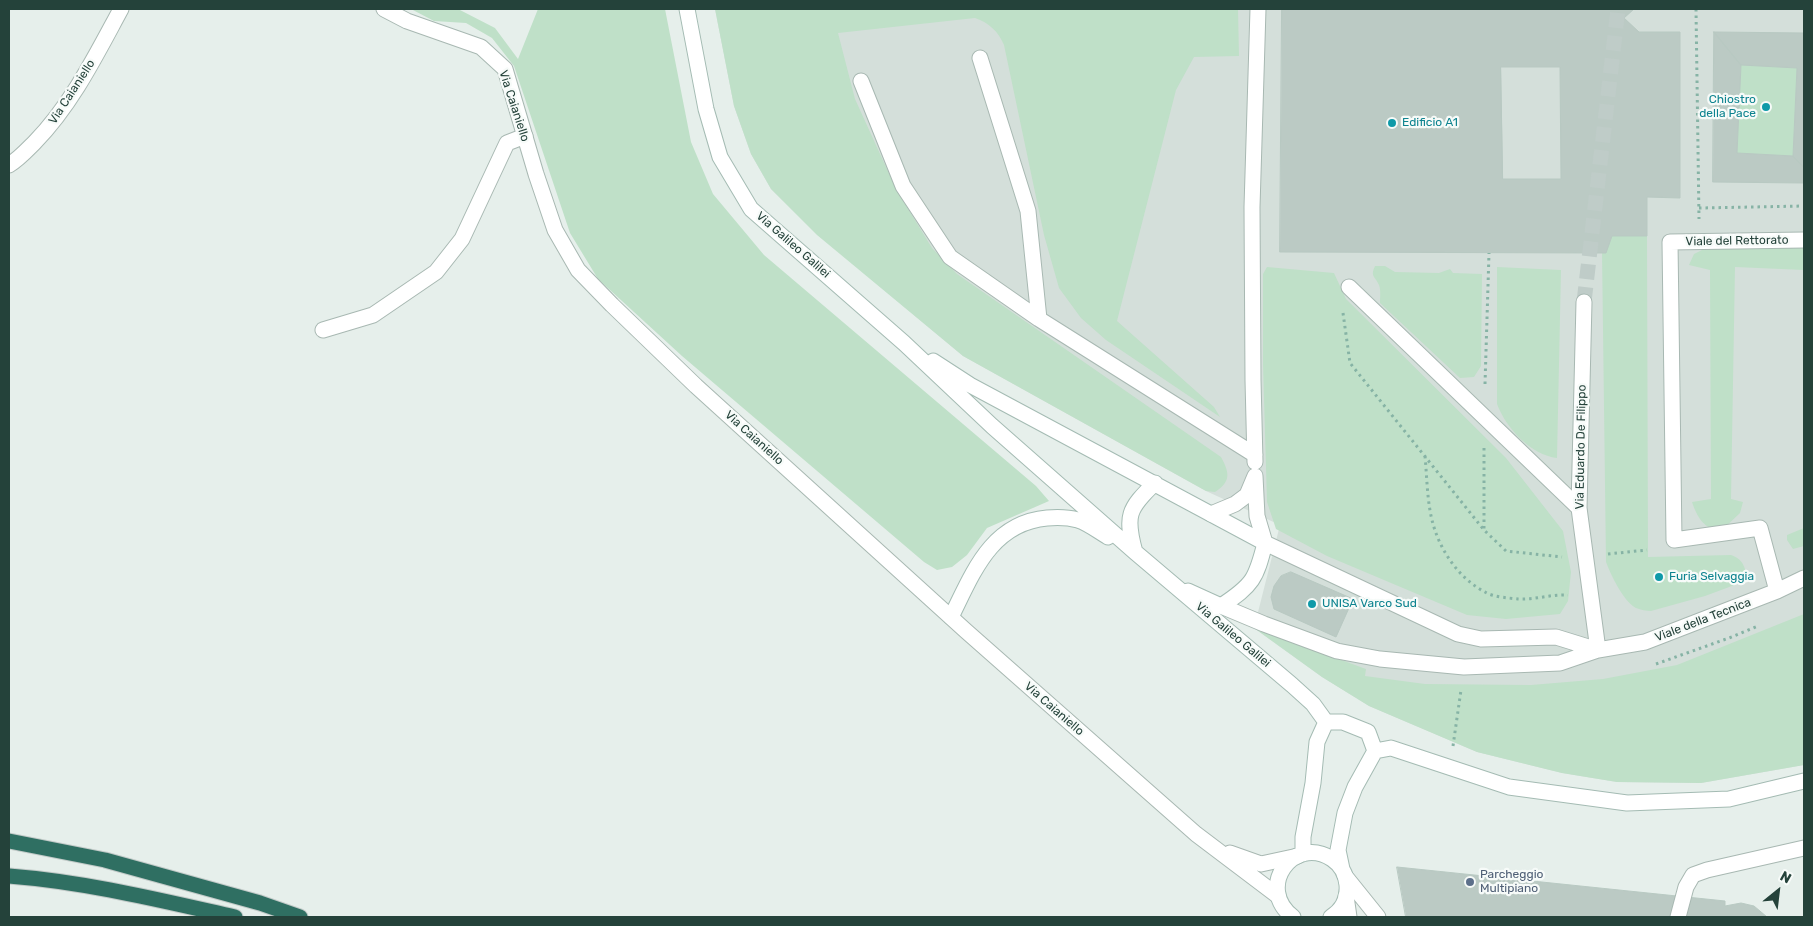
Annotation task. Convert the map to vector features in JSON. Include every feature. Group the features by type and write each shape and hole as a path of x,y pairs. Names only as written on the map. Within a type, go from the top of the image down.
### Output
{"highway":[{"path":"9,840 105,860 260,903 300,917"},
{"path":"9,876 48,879 109,888 235,917"}],"street":[{"name":"Via Caianiello","path":"9,165 17,161 49,127 86,73 121,9"},
{"name":"Via Caianiello","path":"384,9 407,21 481,47 505,69 536,174 555,230 578,270 612,305 696,386 950,617 1196,834 1278,896 1281,905 1293,917"},
{"name":"Via Galileo Galilei","path":"687,9 706,109 720,157 751,209 904,343 992,426 1135,552 1292,685 1313,704 1326,722"},
{"path":"1258,9 1252,207 1253,380 1257,516 1264,543"},
{"path":"980,58 1028,211 1039,319"},
{"path":"861,81 903,186 950,256 1039,319 1255,455"},
{"path":"323,330 373,315 436,272 462,239 507,143 525,136"},
{"name":"Viale del Rettorato","path":"1777,591 1760,528 1674,540 1670,242 1804,240"},
{"path":"1349,287 1579,508"},
{"name":"Via Eduardo De Filippo","path":"1584,302 1579,508 1598,650"},
{"name":"Via Galileo Galilei","path":"904,343 970,385 1264,543 1458,634 1481,639 1556,637 1598,650"},
{"path":"1211,514 1235,504 1248,495 1255,476"},
{"path":"1135,552 1129,530 1130,514 1138,499 1155,483"},
{"path":"950,617 993,543 1014,526 1037,519 1062,517 1080,521 1135,552"},
{"name":"Via Galileo Galilei","path":"1222,606 1244,591 1258,571 1264,543"},
{"name":"Viale della Tecnica","path":"1172,583 1264,624 1337,651 1380,659 1464,667 1560,664 1598,650 1645,642 1777,591 1804,578"},
{"path":"1278,896 1277,884 1280,872 1288,862 1300,855 1313,783 1317,742 1326,722 1343,722 1368,732 1375,752"},
{"path":"1341,912 1347,886 1338,850 1344,813 1355,787 1375,752 1391,748 1509,787 1627,803 1729,799 1804,781"},
{"name":"Via Caianiello","path":"1196,834 1237,856 1261,864 1314,853 1325,855 1334,861 1344,872 1378,917"},
{"path":"1678,917 1686,888 1693,875 1707,870 1804,848"}],"path":[{"path":"1696,9 1700,242"},
{"path":"1699,208 1804,206"},
{"path":"1349,287 1340,294 1350,363 1484,530 1506,551 1556,557 1647,550"},
{"path":"1425,455 1432,520 1442,550 1464,578 1486,593 1517,599 1538,599 1557,594 1590,597"},
{"path":"1451,768 1464,667"}],"shaded area":[{"path":"715,9 1804,9 1804,765 1701,783 1617,782 1562,773 1477,752 1369,706 1322,677 1254,628 1280,525 1206,491 963,356 818,235 771,189 751,154 734,106"}],"green space":[{"path":"411,9 458,9 495,28 518,59 538,9 665,9 691,142 713,194 764,255 1036,486 1049,501 987,528 967,555 952,567 937,570 924,562 682,356 598,279 570,233 514,66 492,38 466,23 434,21"},
{"path":"715,9 1238,9 1239,56 1194,57 1176,90 1117,321 1214,407 1220,417 1106,340 1081,318 1059,288 1044,235 1004,45 992,28 985,22 975,18 838,33 855,99 896,189 932,248 957,274 1221,457 1227,472 1224,484 1215,492 1206,491 963,356 817,235 771,189 751,154 734,106"},
{"path":"1741,65 1797,68 1793,156 1737,153"},
{"path":"1612,236 1647,236 1648,557 1731,555 1741,561 1746,573 1740,583 1705,596 1651,611 1631,605 1622,594 1606,562 1602,252"},
{"path":"1708,247 1804,248 1804,270 1735,267 1731,499 1743,502 1740,513 1721,531 1710,528 1702,521 1696,513 1692,502 1711,499 1710,270 1689,265 1694,254"},
{"path":"1375,266 1385,266 1395,272 1439,273 1450,269 1453,273 1482,274 1481,366 1474,377 1460,378 1380,303 1380,287 1373,274"},
{"path":"1267,267 1334,273 1346,299 1506,458 1563,531 1571,572 1568,601 1560,614 1506,619 1467,615 1327,556 1276,529 1267,502 1263,364 1263,274"},
{"path":"1497,267 1561,270 1557,458 1538,452 1521,439 1513,431 1497,404"},
{"path":"1804,528 1804,546 1793,549 1787,540 1787,535"},
{"path":"1804,614 1804,765 1701,783 1617,782 1562,773 1477,752 1369,706 1322,677 1254,628 1366,669 1365,676 1425,684 1531,685 1603,679 1677,665"}],"building":[{"name":"Edificio A1","path":"1282,9 1634,9 1624,18 1639,32 1680,32 1680,198 1647,197 1647,236 1612,236 1606,253 1280,252","holes":["1501,67 1560,67 1561,179 1503,179"]},
{"path":"1714,32 1804,33 1804,168 1793,156 1797,68 1741,65"},
{"path":"1714,32 1741,65 1737,153 1793,156 1804,168 1804,183 1713,182"},
{"name":"UNISA Varco Sud","path":"1291,572 1353,599 1336,637 1274,609 1271,597 1274,586 1281,576"},
{"name":"Parcheggio Multipiano","path":"1397,867 1725,901 1725,906 1741,903 1754,906 1767,917 1406,917"}],"tunnel":[{"path":"1584,302 1618,9"}],"place":[{"name":"Chiostro della Pace","path":"1766,107"},
{"name":"Edificio A1","path":"1392,123"},
{"name":"Furia Selvaggia","path":"1659,577"},
{"name":"UNISA Varco Sud","path":"1312,604"},
{"name":"Parcheggio Multipiano","path":"1470,882"}]}
